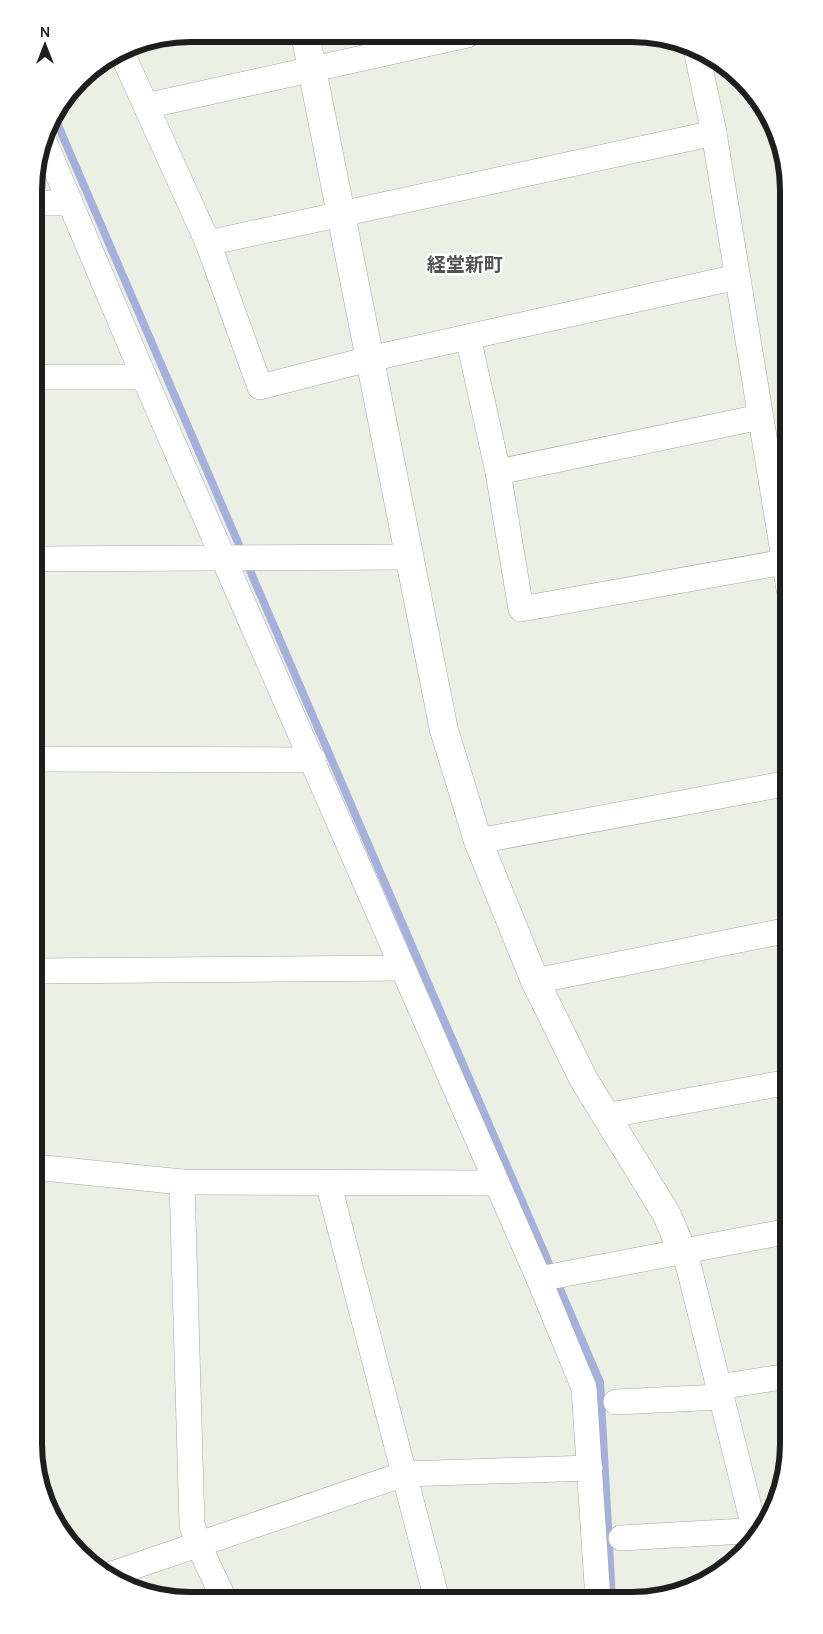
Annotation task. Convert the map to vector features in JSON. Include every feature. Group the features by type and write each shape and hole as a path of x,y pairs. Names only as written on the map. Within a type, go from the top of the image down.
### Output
{"street":[{"path":"308,42 340,214 444,730 478,841 536,980 584,1080 667,1215 688,1264 720,1392 757,1524"},
{"path":"146,106 439,42"},
{"path":"124,58 208,243 260,387 369,359 737,277"},
{"path":"698,58 714,133 780,538"},
{"path":"208,243 714,133"},
{"path":"48,151 144,377 314,760 496,1183 540,1279 584,1388 598,1592"},
{"path":"43,203 70,203"},
{"path":"468,337 498,472 521,609 780,563"},
{"path":"43,377 144,377"},
{"path":"498,472 760,417"},
{"path":"43,558 409,558"},
{"path":"43,759 314,760"},
{"path":"478,841 780,785"},
{"path":"536,980 780,932"},
{"path":"42,971 403,968"},
{"path":"605,1116 780,1084"},
{"path":"42,1168 182,1182 496,1183"},
{"path":"182,1182 192,1524 199,1546 221,1592"},
{"path":"328,1182 435,1592"},
{"path":"540,1279 780,1233"},
{"path":"616,1402 720,1392 780,1378"},
{"path":"117,1572 199,1546 404,1474 590,1468"},
{"path":"620,1538 750,1533"}],"waterway":[{"path":"58,125 600,1382 612,1592"}],"district":[{"name":"経堂新町","path":"465,264"}]}
